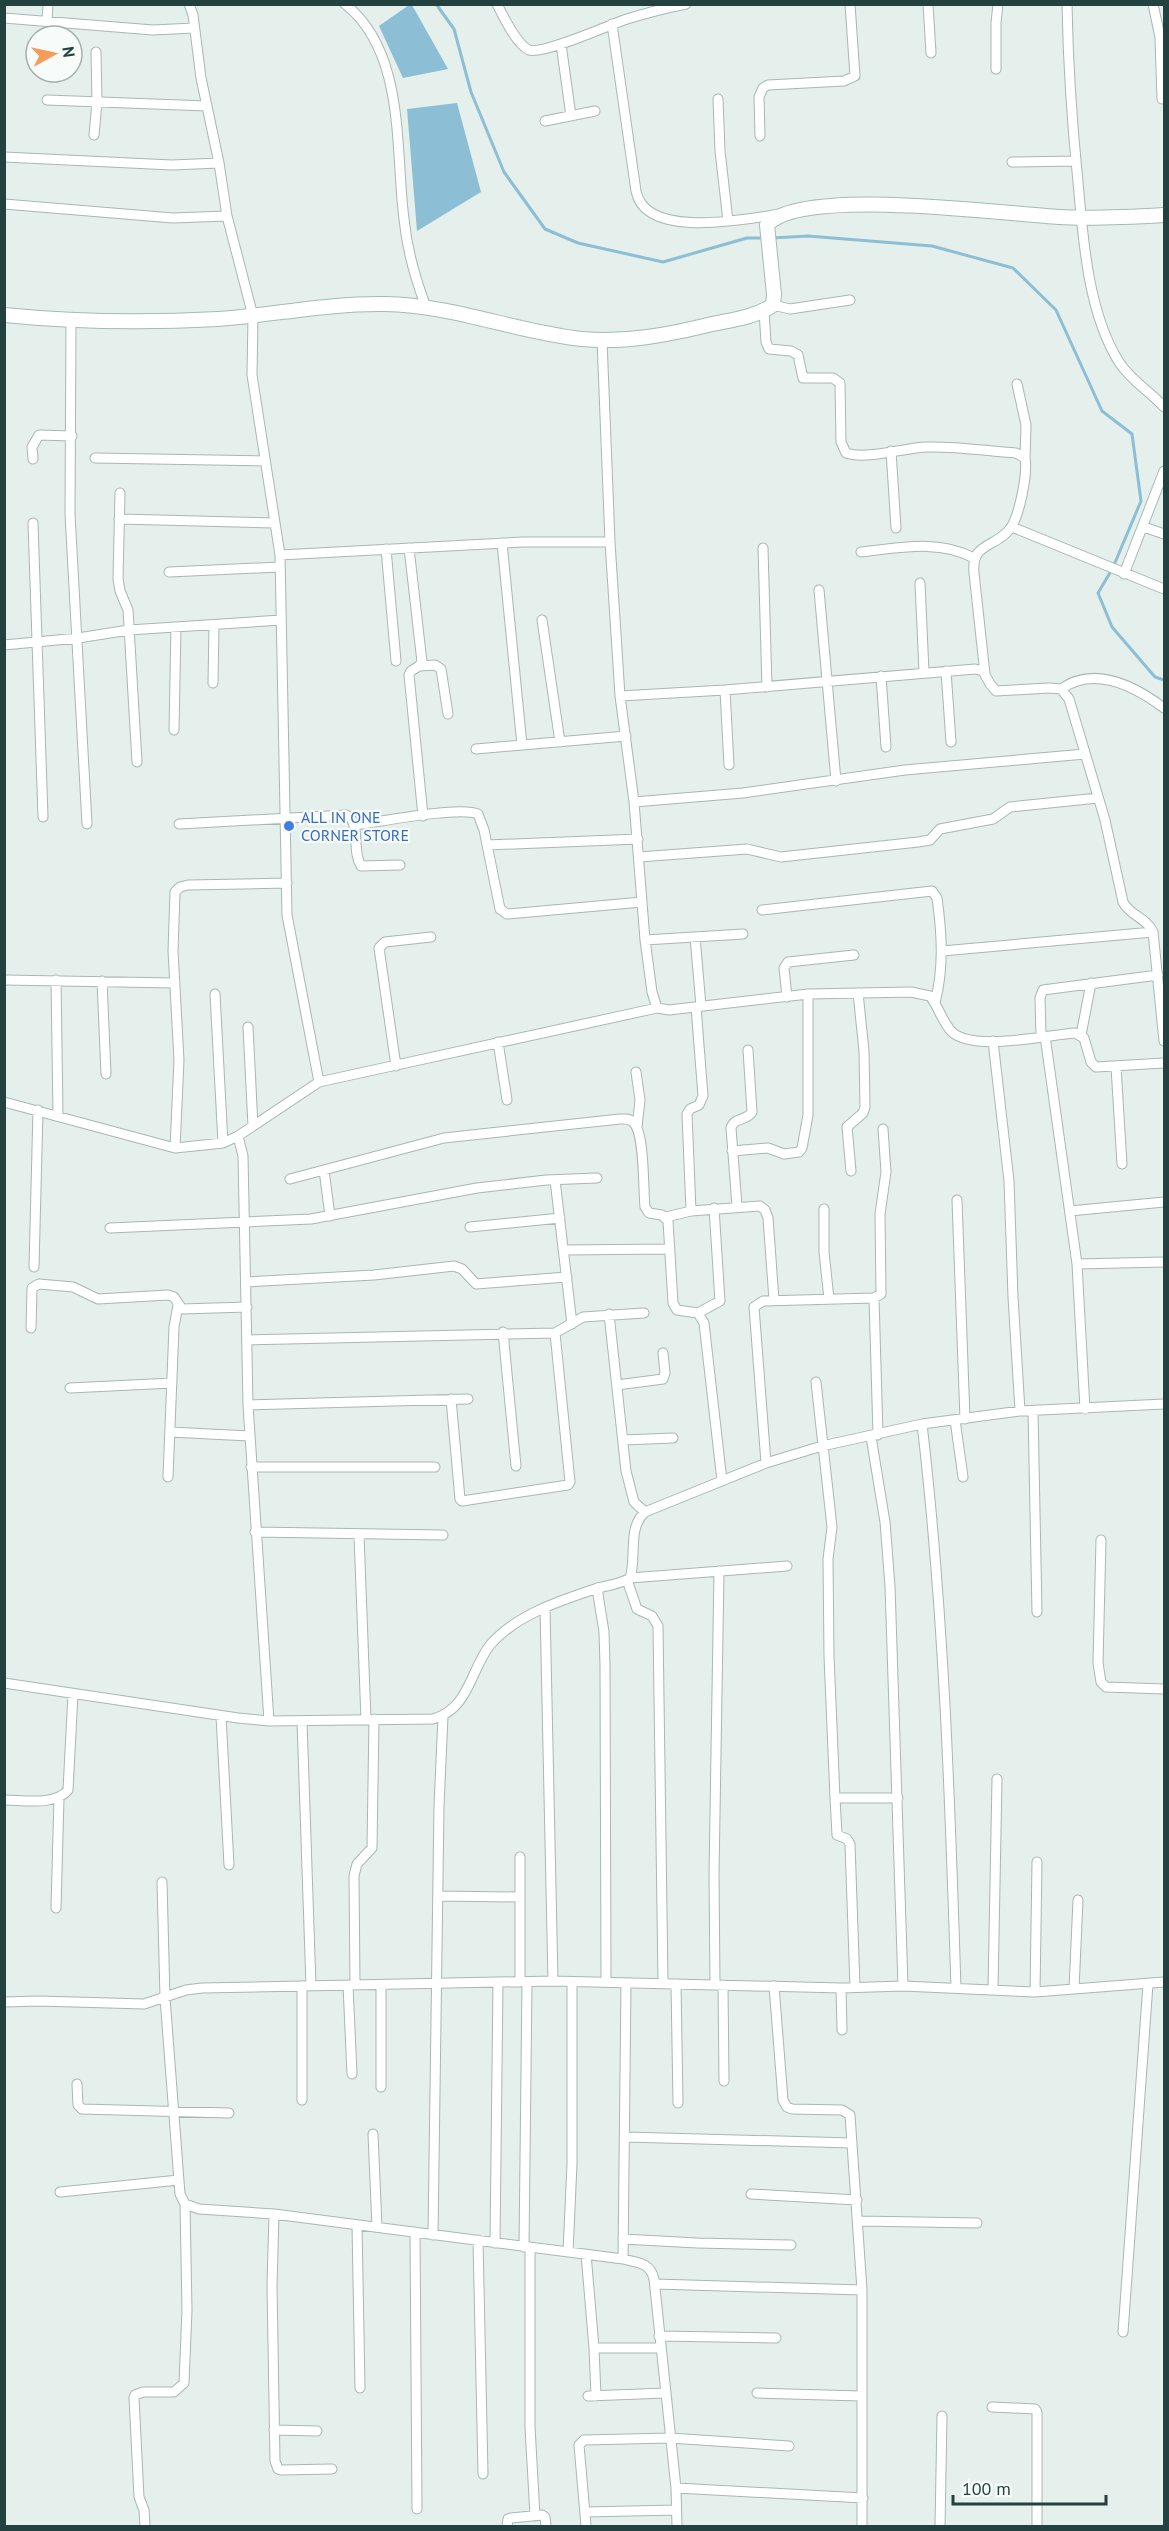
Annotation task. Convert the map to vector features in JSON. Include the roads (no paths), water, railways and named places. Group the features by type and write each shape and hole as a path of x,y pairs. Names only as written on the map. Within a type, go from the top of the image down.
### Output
{"main road":[{"path":"4,315 71,322 216,319 359,305 426,307 556,334 602,340 624,340 653,336 768,308 767,225 773,218 783,213 848,206 919,205 1081,218 1164,215"}],"street":[{"path":"47,22 48,4"},
{"path":"189,4 227,216 253,316 252,375 280,555 287,915 318,1082"},
{"path":"345,4 362,21 376,43 392,89 404,220 413,275 426,307"},
{"path":"497,4 524,47 534,51 561,44 612,24 686,4"},
{"path":"760,136 759,98 763,88 768,85 844,81 855,76 850,4"},
{"path":"928,4 931,53"},
{"path":"996,69 998,4"},
{"path":"1067,4 1070,93 1081,218 1092,287 1110,345 1126,371 1164,406"},
{"path":"1153,4 1160,37 1162,99"},
{"path":"4,18 153,30 194,28"},
{"path":"612,24 638,202 649,212 677,221 707,223 783,213"},
{"path":"561,44 572,116"},
{"path":"94,135 97,102 96,52"},
{"path":"718,99 720,151 728,221"},
{"path":"47,100 207,106"},
{"path":"545,121 595,111"},
{"path":"4,157 172,165 219,163"},
{"path":"1012,162 1076,161"},
{"path":"4,204 173,218 227,216"},
{"path":"850,300 790,309 768,308 766,342 769,349 798,354 803,378 833,378 840,383 843,450 854,454 929,447 957,448 1016,453 1025,458"},
{"path":"71,322 70,514 87,824"},
{"path":"602,340 610,542 620,696 638,838 645,940 652,992 657,1008"},
{"path":"1017,384 1026,425 1022,490 1012,527 981,549 974,558 986,674 993,688 1002,692 1061,689 1077,681 1104,678 1138,691 1164,708"},
{"path":"33,459 32,447 39,435 72,436"},
{"path":"891,451 896,528"},
{"path":"95,458 265,461"},
{"path":"1123,573 1144,527 1164,471"},
{"path":"120,493 118,579 128,610 136,762"},
{"path":"119,519 274,523"},
{"path":"33,523 35,643 43,817"},
{"path":"1012,527 1164,589"},
{"path":"1144,527 1164,534"},
{"path":"280,555 502,543 610,542"},
{"path":"502,543 522,745"},
{"path":"861,552 905,547 946,548 958,550 974,558"},
{"path":"409,548 421,657 419,666"},
{"path":"763,548 767,687"},
{"path":"386,549 396,661"},
{"path":"170,572 280,567"},
{"path":"920,583 924,672"},
{"path":"819,590 825,681 836,781"},
{"path":"4,645 78,638 129,630 281,620"},
{"path":"542,620 560,742"},
{"path":"213,683 214,625"},
{"path":"174,730 176,627"},
{"path":"423,816 409,675 411,670 419,666 435,665 441,669 448,714"},
{"path":"620,696 767,687 924,672 975,669 986,674"},
{"path":"946,671 951,742"},
{"path":"880,676 886,747"},
{"path":"1061,689 1069,699 1098,798 1111,845 1122,902 1131,913 1148,923 1160,949 1158,975 1164,1041"},
{"path":"725,690 729,765"},
{"path":"476,749 626,736"},
{"path":"634,802 743,793 905,770 1085,754"},
{"path":"639,857 740,849 781,857 918,842 930,840 940,829 993,819 1010,807 1098,798"},
{"path":"354,825 475,812 481,818 500,909 503,913 526,914 642,902"},
{"path":"179,824 346,816 350,817 354,825 358,860 361,866 400,865"},
{"path":"488,845 638,838"},
{"path":"175,1148 179,1060 174,898 178,889 188,885 287,883"},
{"path":"762,910 932,891 937,898 942,951 940,983 935,1003"},
{"path":"942,951 1153,932"},
{"path":"645,940 743,934"},
{"path":"396,1066 380,948 385,942 431,937"},
{"path":"691,1210 687,1114 690,1109 699,1105 703,1096 695,937"},
{"path":"787,997 784,968 788,962 854,955"},
{"path":"1085,1409 1077,1264 1043,1036 1040,998 1043,990 1158,975"},
{"path":"4,980 175,983"},
{"path":"56,980 58,1115"},
{"path":"102,981 106,1074"},
{"path":"1081,1035 1092,983"},
{"path":"4,1102 175,1148 223,1143 238,1136 318,1082 657,1008 669,1010 808,994 911,992 930,996 952,1032 972,1040 993,1041 1075,1033 1081,1035 1087,1044 1093,1065 1116,1067 1164,1063"},
{"path":"850,1171 847,1127 863,1113 865,1107 864,1051 858,993"},
{"path":"215,994 223,1143"},
{"path":"732,1151 773,1148 791,1155 802,1148 808,1115 808,994"},
{"path":"248,1027 253,1126"},
{"path":"993,1041 1009,1181 1020,1411"},
{"path":"498,1042 507,1100"},
{"path":"737,1206 732,1124 752,1112 748,1050"},
{"path":"1116,1067 1122,1164"},
{"path":"636,1072 640,1100 637,1127 645,1207 649,1213 666,1217 691,1210 755,1204 765,1210 770,1238 774,1300"},
{"path":"34,1267 34,1185 38,1110"},
{"path":"290,1179 427,1142 466,1135 620,1119 628,1119 637,1127"},
{"path":"766,1463 753,1312 756,1304 774,1300 874,1298 882,1294 880,1214 886,1182 883,1129"},
{"path":"238,1136 243,1156 249,1436 269,1721"},
{"path":"324,1170 330,1216"},
{"path":"110,1228 311,1219 477,1188 597,1178"},
{"path":"555,1180 572,1324"},
{"path":"957,1200 965,1419"},
{"path":"1070,1211 1164,1202"},
{"path":"666,1217 675,1307 677,1310 698,1313 720,1301 714,1208"},
{"path":"824,1209 824,1252 829,1299"},
{"path":"470,1227 560,1218"},
{"path":"564,1250 670,1250"},
{"path":"1077,1264 1164,1262"},
{"path":"246,1282 374,1275 454,1266 462,1269 476,1284 567,1277"},
{"path":"31,1328 32,1288 39,1284 74,1287 98,1299 168,1295 174,1297 182,1309 191,1310 247,1307"},
{"path":"874,1298 875,1436 890,1586 903,1986"},
{"path":"168,1477 174,1327 178,1305"},
{"path":"248,1340 503,1332 555,1333 583,1317 644,1313"},
{"path":"698,1313 706,1332 722,1481"},
{"path":"609,1314 630,1492 634,1502 645,1512"},
{"path":"503,1332 516,1467"},
{"path":"451,1399 462,1501 568,1485 570,1482 555,1333"},
{"path":"617,1385 663,1379 665,1373 663,1353"},
{"path":"816,1382 832,1527 828,1559 829,1656 837,1835 847,1839 850,1845 855,1987"},
{"path":"70,1388 172,1383"},
{"path":"248,1406 468,1399"},
{"path":"663,1983 658,1626 652,1616 637,1609 628,1579 635,1526 639,1517 645,1512 766,1463 822,1446 922,1424 1020,1411 1164,1404"},
{"path":"1033,1411 1037,1612"},
{"path":"955,1420 963,1477"},
{"path":"922,1424 931,1502 947,1719 956,1988"},
{"path":"170,1432 249,1436"},
{"path":"623,1440 673,1438"},
{"path":"251,1467 435,1467"},
{"path":"255,1532 443,1535"},
{"path":"352,2074 351,1985 354,1870 372,1848 370,1720 359,1535"},
{"path":"1101,1540 1098,1663 1101,1682 1106,1687 1164,1689"},
{"path":"4,1683 220,1716 269,1721 421,1720 443,1716 459,1703 490,1646 519,1622 545,1608 628,1579 787,1566"},
{"path":"719,1571 714,1875 724,2081"},
{"path":"597,1588 604,1632 606,1665 606,1982"},
{"path":"545,1608 553,1981"},
{"path":"4,1800 59,1798 68,1790 73,1694"},
{"path":"220,1716 229,1865"},
{"path":"433,2235 443,1716"},
{"path":"302,1721 307,1986 302,2100"},
{"path":"993,1989 997,1779"},
{"path":"56,1908 59,1798"},
{"path":"836,1798 898,1798"},
{"path":"520,1857 530,2427 535,2516"},
{"path":"1035,1992 1037,1862"},
{"path":"145,2526 140,2497 134,2398 135,2395 143,2392 178,2391 184,2383 187,2310 185,2204 180,2194 165,1998 162,1882"},
{"path":"438,1896 520,1897"},
{"path":"1074,1989 1078,1900"},
{"path":"4,2002 144,2004 186,1990 202,1988 437,1983 553,1981 841,1988 903,1986 1035,1992 1164,1982"},
{"path":"495,2243 498,1982"},
{"path":"568,2252 572,2164 572,1982"},
{"path":"623,2259 626,1983"},
{"path":"676,1984 678,2103"},
{"path":"1123,2331 1148,1984"},
{"path":"381,1985 381,2087"},
{"path":"774,1986 783,2100 787,2107 800,2111 846,2111 850,2115 862,2290 862,2526"},
{"path":"841,1988 842,2030"},
{"path":"77,2084 78,2105 82,2109 229,2113"},
{"path":"374,2134 377,2227"},
{"path":"626,2137 852,2143"},
{"path":"60,2192 179,2180"},
{"path":"751,2194 857,2200"},
{"path":"185,2204 199,2209 274,2214 623,2259 648,2265 652,2270 655,2284 676,2488 677,2526"},
{"path":"274,2214 272,2286 275,2461 278,2469 287,2471 332,2469"},
{"path":"859,2221 977,2223"},
{"path":"357,2225 360,2388"},
{"path":"415,2232 417,2510"},
{"path":"623,2239 791,2245"},
{"path":"478,2240 483,2474"},
{"path":"586,2254 594,2348 592,2396 665,2393"},
{"path":"655,2284 862,2290"},
{"path":"659,2336 776,2338"},
{"path":"594,2348 661,2348"},
{"path":"757,2393 861,2396"},
{"path":"992,2407 1035,2409 1037,2412 1037,2526"},
{"path":"939,2526 942,2416"},
{"path":"274,2430 317,2431"},
{"path":"586,2526 579,2445 584,2440 670,2438 789,2446"},
{"path":"676,2488 863,2498"},
{"path":"585,2512 676,2510"},
{"path":"507,2526 511,2518 542,2515 545,2517 546,2526"}],"water":[{"path":"412,5 448,69 403,78 379,26"},
{"path":"457,103 481,192 417,231 407,109"}],"waterway":[{"path":"436,4 454,29 471,92 504,172 545,229 578,243 663,262 747,238 766,238"},
{"path":"772,238 808,236 932,246 1013,268 1056,310 1102,411 1132,434 1141,501 1114,565"},
{"path":"1111,571 1098,593 1112,627 1155,677 1164,680"}],"place":[{"name":"ALL IN ONE CORNER STORE","path":"289,826"}]}
